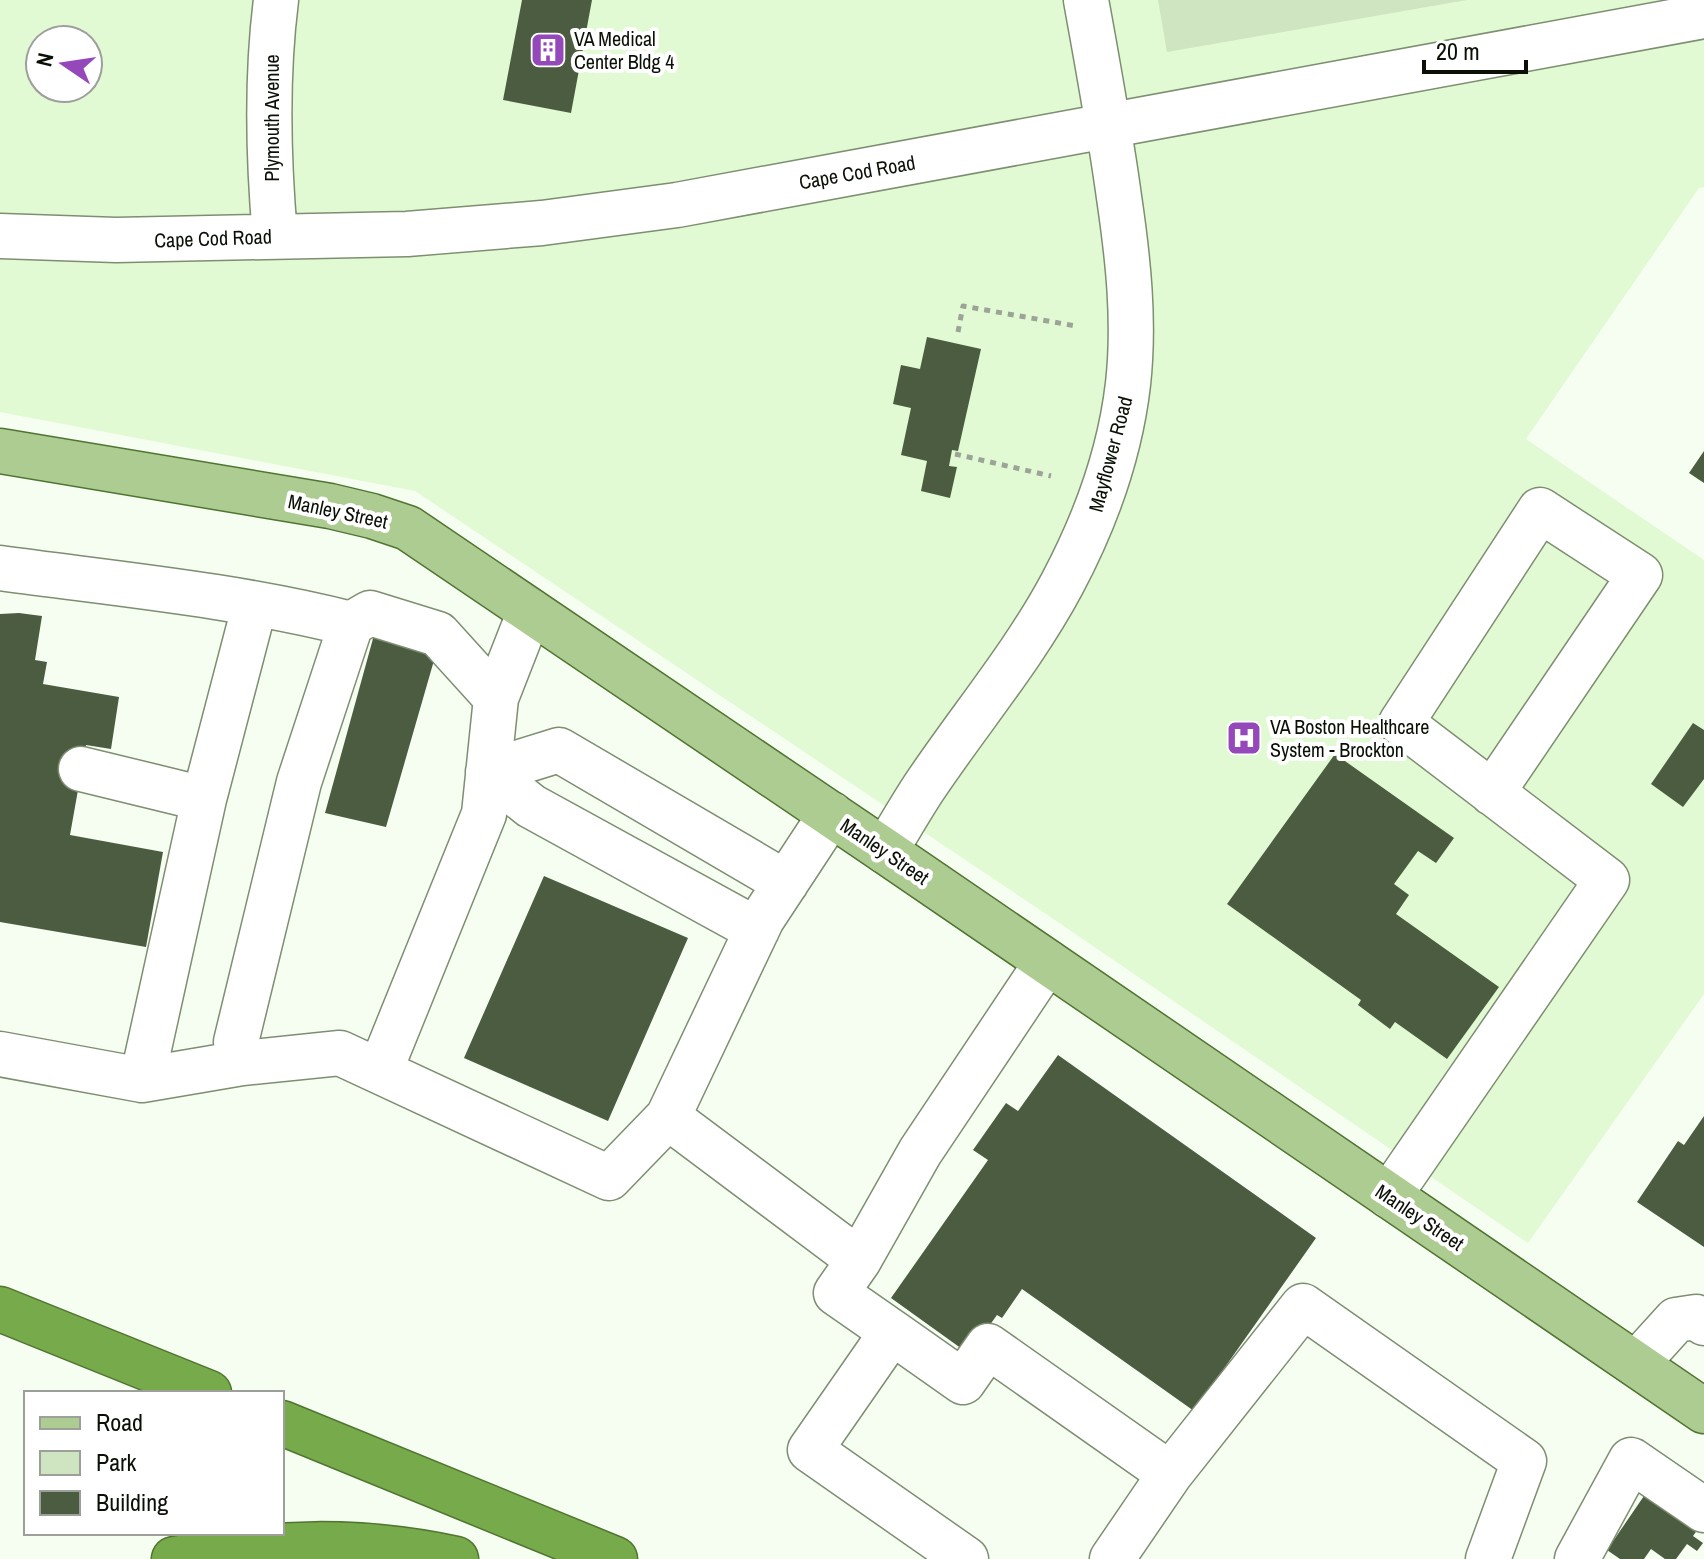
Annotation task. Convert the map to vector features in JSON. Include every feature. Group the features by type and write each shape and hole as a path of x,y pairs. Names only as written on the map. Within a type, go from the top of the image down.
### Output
{"highway":[{"path":"0,1309 204,1391"},
{"path":"284,1424 615,1559"},
{"path":"174,1559 228,1549 293,1543 356,1544 456,1559"}],"main road":[{"name":"Manley Street","path":"0,451 330,506 391,521 424,538 1704,1411"}],"lane":[{"name":"Plymouth Avenue","path":"275,236 268,79 276,0"},
{"name":"Mayflower Road","path":"885,851 922,790 1022,651 1061,586 1090,524 1110,467 1123,412 1131,345 1129,267 1086,0"},
{"name":"Cape Cod Road","path":"0,236 116,240 407,234 595,217 677,205 1106,111 1704,16"},
{"path":"1389,1196 1607,880 1492,793 1401,723 1540,510 1640,575 1492,793"},
{"path":"0,568 255,604 351,624"},
{"path":"142,1080 204,799 255,604"},
{"path":"380,1071 484,814 496,698 530,611"},
{"path":"242,1063 236,1042 299,782 351,624 370,613 438,634 496,698"},
{"path":"488,772 559,750 786,883"},
{"path":"81,769 204,799"},
{"path":"488,772 531,806 757,930"},
{"path":"0,1054 142,1080 242,1063 340,1053 609,1178 668,1117 757,930 831,814"},
{"path":"1047,962 920,1152 859,1260 836,1293 963,1382 988,1346 1170,1474"},
{"path":"668,1117 859,1260"},
{"path":"1112,1559 1170,1474 1303,1306 1524,1461 1488,1559"},
{"path":"1636,1364 1676,1320 1696,1317 1704,1323"},
{"path":"892,1332 810,1450 966,1559"},
{"path":"1577,1559 1631,1460 1704,1510"}],"path":[{"path":"958,332 963,306 1076,326"},
{"path":"955,454 1051,476"}],"shaded area":[{"name":"VA Boston Healthcare System - Brockton","path":"0,0 1704,0 1704,187 1699,188 1526,439 1704,560 1704,994 1528,1243 1049,916 415,491 0,412"}],"green space":[{"path":"1158,0 1467,0 1167,52"}],"building":[{"name":"VA Medical Center Bldg 4","path":"522,0 592,0 571,113 503,100"},
{"path":"927,337 981,349 958,451 952,450 949,466 957,467 950,498 921,491 927,461 901,455 911,408 893,404 901,365 920,369"},
{"path":"1704,451 1704,483 1689,473"},
{"path":"0,614 42,616 35,660 47,662 43,684 119,697 111,749 86,745 70,835 163,852 146,947 0,922"},
{"path":"374,635 437,650 386,827 325,813"},
{"path":"1693,723 1704,730 1704,779 1683,807 1651,784"},
{"path":"1335,754 1454,838 1436,863 1418,851 1394,884 1409,895 1396,914 1499,987 1447,1059 1395,1022 1390,1029 1358,1005 1361,1000 1227,904"},
{"path":"544,876 688,938 608,1121 464,1058"},
{"path":"1058,1055 1316,1238 1194,1411 1022,1289 1002,1318 997,1315 969,1354 891,1298 988,1160 973,1150 1006,1103 1018,1111"},
{"path":"1704,1116 1704,1247 1637,1202 1678,1141 1684,1145"},
{"path":"1646,1493 1698,1529 1693,1536 1703,1543 1697,1551 1687,1544 1676,1559 1665,1559 1651,1549 1644,1559 1620,1559 1607,1550"}],"place":[{"name":"VA Medical Center Bldg 4","path":"548,50"},
{"name":"VA Boston Healthcare System - Brockton","path":"1244,738"}]}
